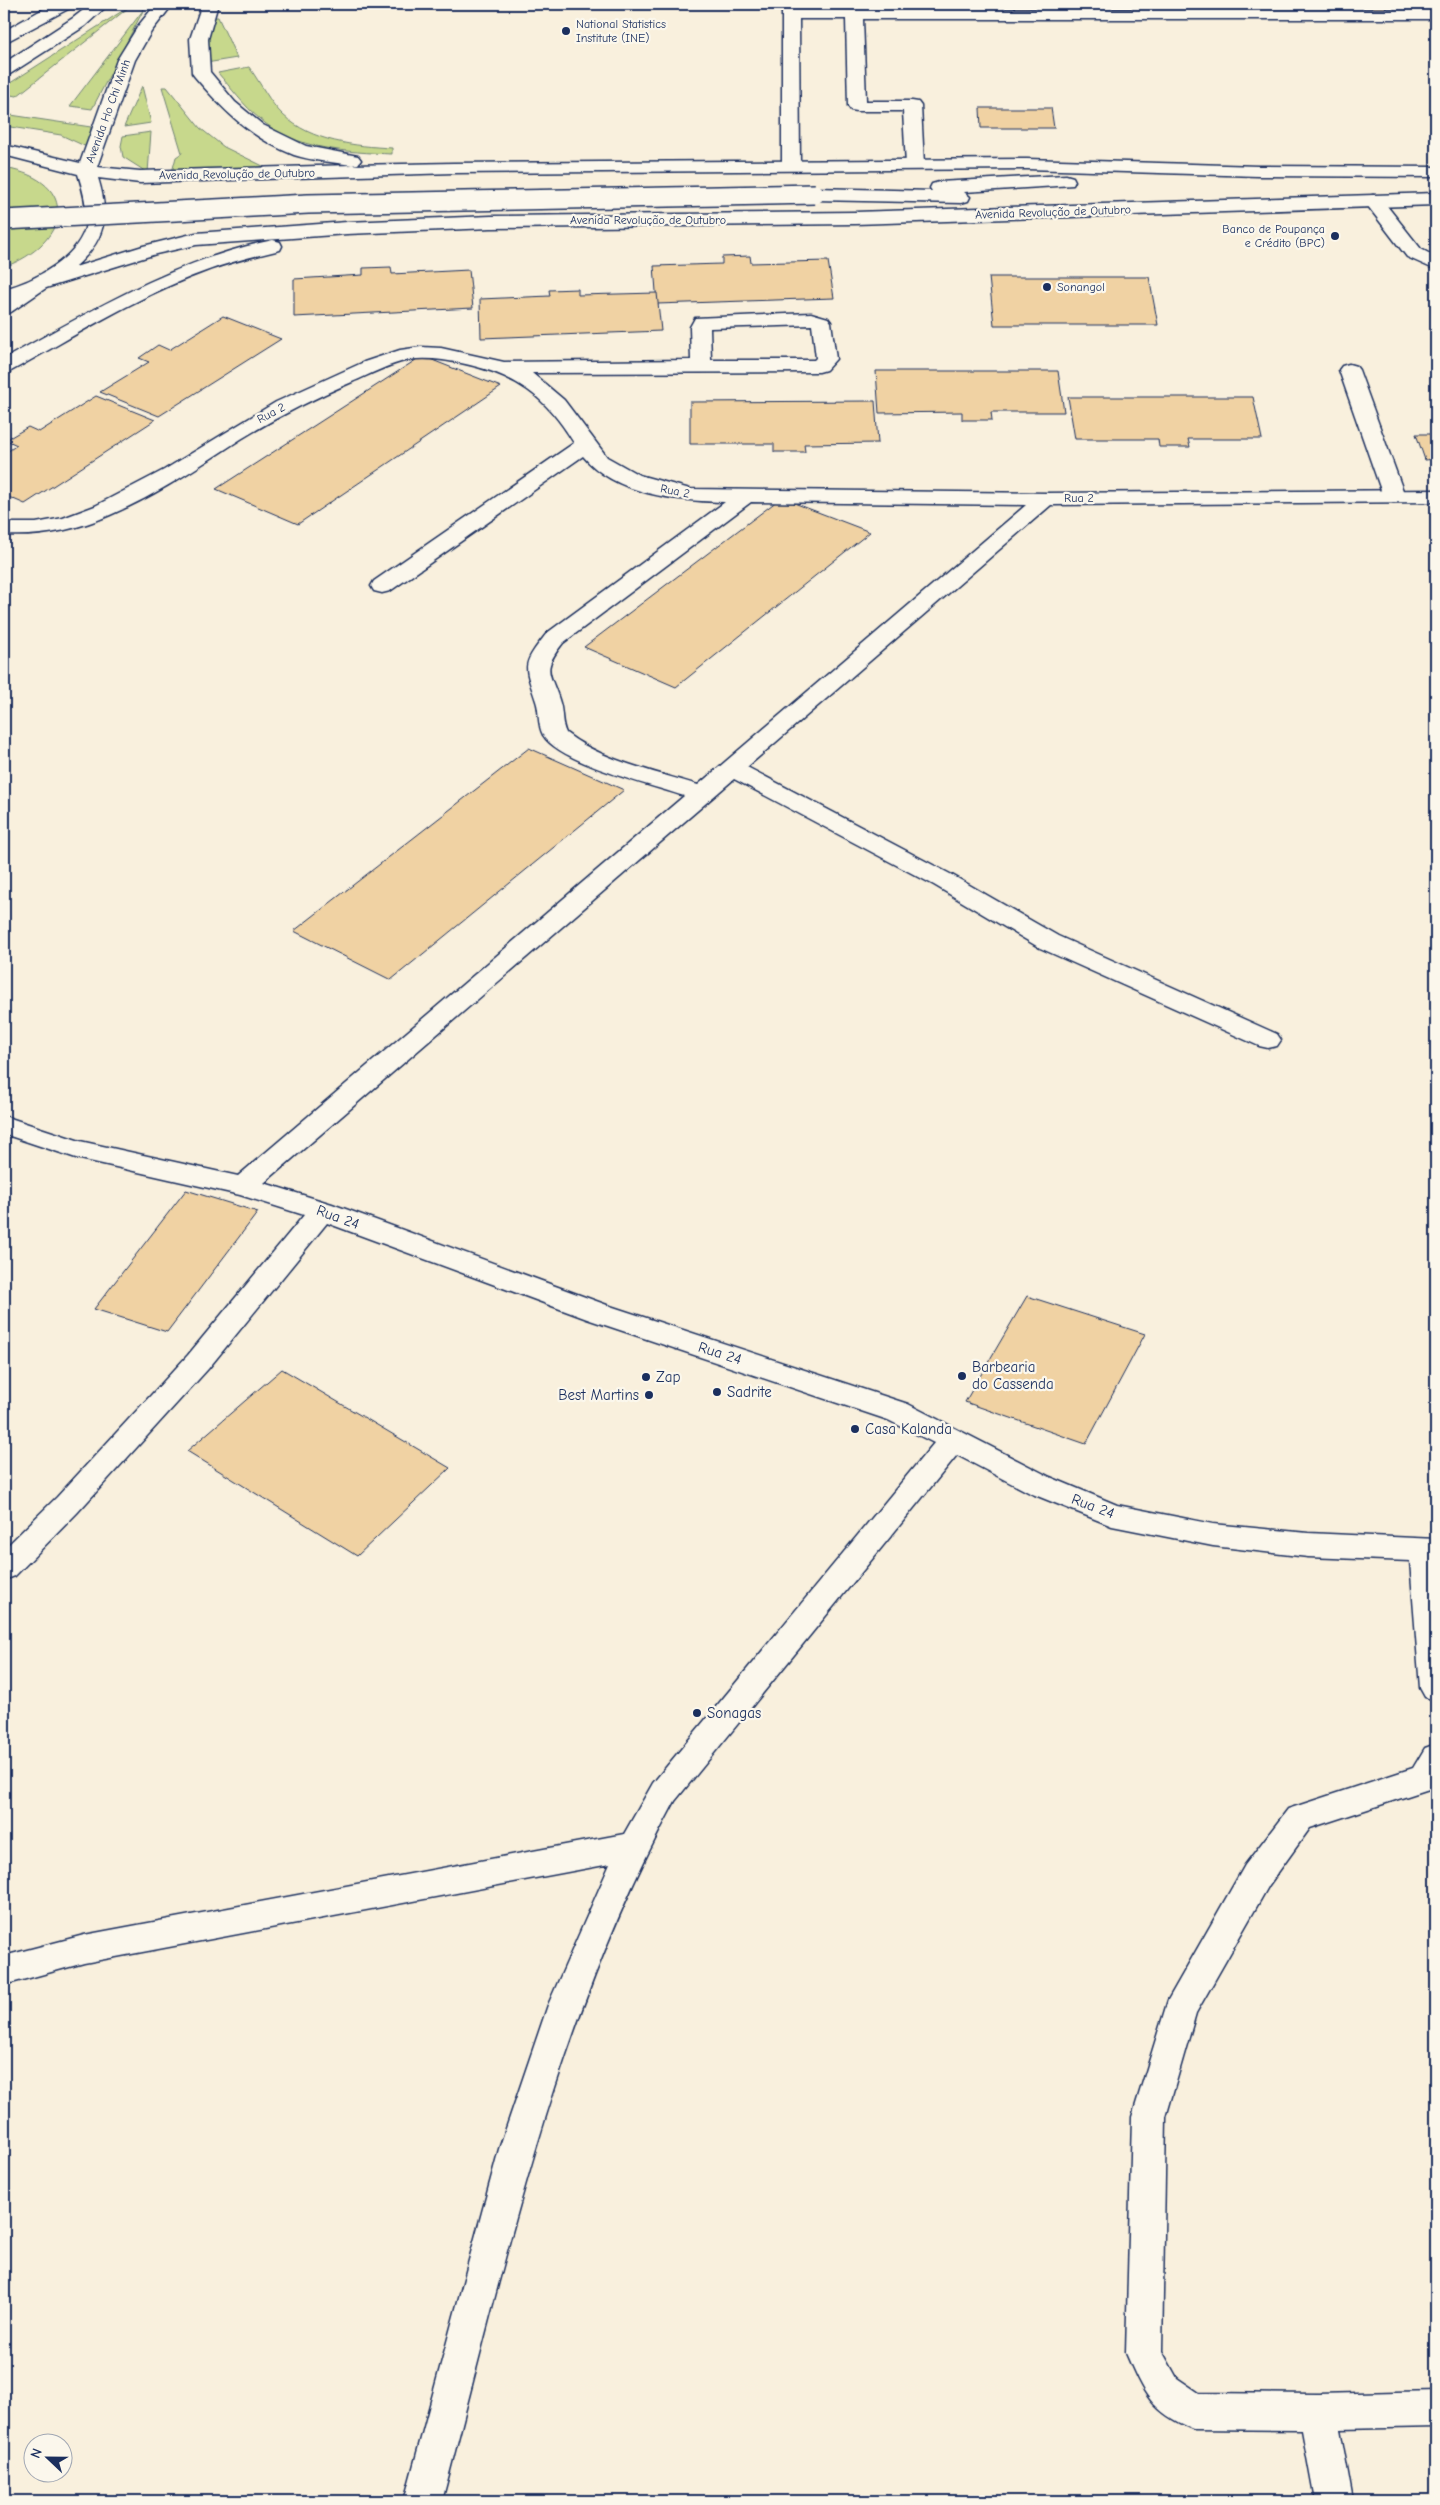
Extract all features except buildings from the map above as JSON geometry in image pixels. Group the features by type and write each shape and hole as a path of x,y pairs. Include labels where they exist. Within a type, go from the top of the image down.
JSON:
{"street":[{"path":"4,38 64,4"},
{"path":"4,70 78,22 101,4"},
{"name":"Avenida Ho Chi Minh","path":"86,171 126,60 144,30 165,4"},
{"path":"210,4 198,39 202,73 229,106 257,129 301,151 360,162 453,168"},
{"path":"792,166 790,9 854,14 1434,13"},
{"path":"854,14 857,106 912,106 915,165"},
{"name":"Avenida Revolução de Outubro","path":"4,150 50,160 86,171 140,176 453,168 1027,164 1258,172 1436,172"},
{"path":"4,308 60,270 88,241 95,226 95,202 86,171"},
{"name":"Avenida Revolução de Outubro","path":"815,194 1258,172"},
{"name":"Avenida Revolução de Outubro","path":"4,220 163,209 570,197 815,194 1264,203"},
{"name":"Avenida Revolução de Outubro","path":"4,295 132,255 196,239 348,228 491,222 854,218 1264,203 1436,199"},
{"path":"1373,201 1414,254 1436,264"},
{"path":"4,367 99,314 188,271 228,257 348,228"},
{"path":"496,367 701,367 818,366 826,359 820,322 811,319 702,322 700,327 701,367"},
{"name":"Rua 2","path":"4,529 16,532 66,524 141,493 261,418 301,398 382,362 409,354 430,353 496,367 526,377 574,425 585,445 599,461 623,476 657,488 690,495 1046,499 1436,496"},
{"path":"1349,370 1394,496"},
{"path":"382,586 585,445"},
{"path":"703,794 580,752 558,740 549,724 550,704 536,670 540,657 555,638 746,496"},
{"path":"243,1186 733,769 1046,499"},
{"path":"733,769 943,880 1049,942 1268,1040"},
{"name":"Rua 24","path":"4,1125 76,1149 243,1186 322,1211 597,1312 898,1412 954,1439 1040,1485 1112,1515 1213,1535 1308,1545 1430,1551"},
{"path":"4,1568 67,1504 198,1362 322,1211"},
{"path":"423,2501 516,2149 565,2005 634,1846 664,1792 954,1439"},
{"path":"1430,1551 1436,1688"},
{"path":"1436,1757 1424,1778 1299,1818 1257,1875 1180,2010 1150,2117 1144,2352 1164,2391 1193,2411 1318,2412 1436,2409"},
{"path":"4,1970 84,1949 634,1846"},
{"path":"1318,2412 1334,2501"}],"green space":[{"path":"133,4 17,96 4,94 4,87"},
{"path":"144,9 92,109 70,106"},
{"path":"208,17 218,17 237,58 206,63"},
{"path":"249,67 274,105 294,124 320,137 334,141 392,148 392,154 323,147 289,137 274,129 260,119 238,97 218,73"},
{"path":"142,86 151,123 124,127"},
{"path":"162,87 167,87 200,128 224,147 263,166 258,171 172,172 176,157 182,153"},
{"path":"4,114 91,127 89,148 61,135 4,126"},
{"path":"151,132 148,173 123,157 121,146 123,136"},
{"path":"4,168 29,175 46,186 55,199 58,214 53,229 42,244 26,257 4,267"}],"place":[{"name":"National Statistics Institute (INE)","path":"566,31"},
{"name":"Banco de Poupança e Crédito (BPC)","path":"1335,236"},
{"name":"Sonangol","path":"1047,287"},
{"name":"Barbearia do Cassenda","path":"962,1376"},
{"name":"Zap","path":"646,1377"},
{"name":"Sadrite","path":"717,1392"},
{"name":"Best Martins","path":"649,1395"},
{"name":"Casa Kalanda","path":"855,1429"},
{"name":"Sonagas","path":"697,1713"}]}
